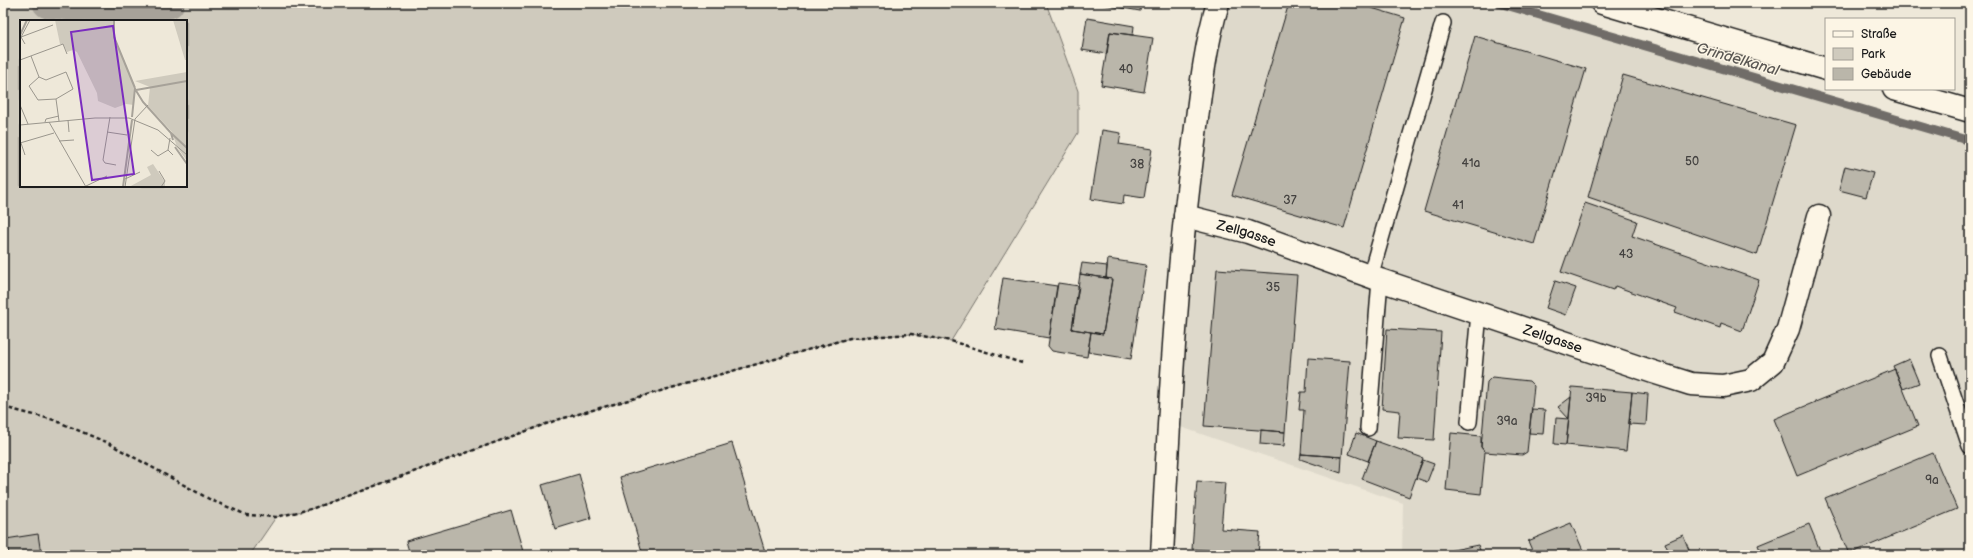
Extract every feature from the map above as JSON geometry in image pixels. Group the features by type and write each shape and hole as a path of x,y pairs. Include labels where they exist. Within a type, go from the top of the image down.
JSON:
{"street":[{"path":"1162,555 1170,410 1185,216 1208,36 1218,3"},
{"path":"1602,3 1825,69"},
{"path":"1897,90 1970,111"},
{"name":"Zellgasse","path":"1185,216 1248,232 1375,279 1691,384 1723,386 1751,380 1773,362 1788,329 1819,216"}],"lane":[{"path":"1368,428 1375,279 1443,23"},
{"path":"1469,422 1479,313"},
{"path":"1940,356 1970,446"}],"path":[{"path":"3,407 54,420 110,444 211,500 247,515 276,517 311,509 557,420 850,338 911,334 951,341 1022,363"}],"shaded area":[{"path":"1222,3 1488,3 1970,142 1970,555 1402,555 1403,503 1169,423"}],"green space":[{"path":"3,3 51,7 51,3 142,10 170,3 1046,3 1078,91 1078,133 951,341 911,334 850,338 557,420 311,509 276,517 250,555 3,555"}],"building":[{"path":"1094,3 1141,3 1140,11"},
{"path":"1289,3 1355,3 1405,18 1344,228 1232,195"},
{"path":"1087,18 1134,26 1133,35 1110,32 1107,54 1082,50"},
{"path":"1110,32 1153,38 1144,92 1101,85"},
{"path":"1475,36 1586,69 1534,244 1424,211"},
{"path":"1623,75 1796,125 1757,255 1588,197"},
{"path":"1102,130 1121,133 1119,144 1152,149 1144,198 1124,195 1123,204 1091,199"},
{"path":"1845,166 1873,173 1866,197 1839,190"},
{"path":"1585,203 1637,221 1632,236 1759,280 1742,331 1721,323 1720,328 1675,312 1677,308 1615,286 1613,290 1561,272"},
{"path":"1108,259 1146,265 1131,359 1088,352 1091,332 1103,334 1112,279 1106,278"},
{"path":"1082,263 1107,266 1106,278 1080,274"},
{"path":"1217,269 1297,275 1285,432 1204,426"},
{"path":"1080,274 1112,279 1103,334 1072,329"},
{"path":"1003,278 1057,286 1049,338 995,329"},
{"path":"1555,281 1576,288 1566,315 1546,308"},
{"path":"1058,283 1079,286 1072,329 1091,332 1087,357 1052,351 1048,346"},
{"path":"1387,329 1441,332 1434,440 1398,438 1400,411 1382,409"},
{"path":"1308,358 1350,361 1342,457 1301,454 1304,410 1299,410 1301,392 1306,392"},
{"path":"1909,359 1919,383 1903,389 1893,366"},
{"path":"1895,369 1918,426 1797,476 1774,419"},
{"path":"1492,377 1529,381 1534,386 1527,452 1522,455 1485,452 1481,447 1487,382"},
{"path":"1572,387 1632,392 1626,451 1566,445"},
{"path":"1632,392 1648,394 1646,425 1629,424"},
{"path":"1571,397 1569,419 1558,407"},
{"path":"1532,409 1545,410 1543,434 1529,433"},
{"path":"1556,418 1569,419 1566,445 1554,444"},
{"path":"1261,430 1285,432 1284,446 1260,444"},
{"path":"1356,433 1376,441 1368,461 1349,454"},
{"path":"1451,433 1481,436 1481,447 1485,452 1481,494 1446,490"},
{"path":"1376,441 1423,458 1409,497 1362,479"},
{"path":"732,443 766,555 643,555 620,477"},
{"path":"1933,453 1957,509 1849,554 1825,498"},
{"path":"1301,454 1342,457 1341,473 1300,459"},
{"path":"1423,460 1434,464 1427,482 1416,478"},
{"path":"579,474 591,518 555,529 542,485"},
{"path":"1197,481 1225,483 1221,529 1260,532 1258,554 1192,549"},
{"path":"511,510 524,555 410,555 406,541"},
{"path":"1571,523 1585,555 1534,555 1528,541"},
{"path":"1809,524 1821,553 1817,555 1762,555 1758,545"},
{"path":"38,534 41,554 9,555 6,539"},
{"path":"1683,535 1691,555 1670,555 1665,543"},
{"path":"1478,545 1482,555 1439,555 1438,553"},
{"path":"1278,551 1303,554 1303,555 1277,555"}],"waterway":[{"path":"48,3 142,10 169,3"},
{"name":"Grindelkanal","path":"1499,3 1970,141"}]}
